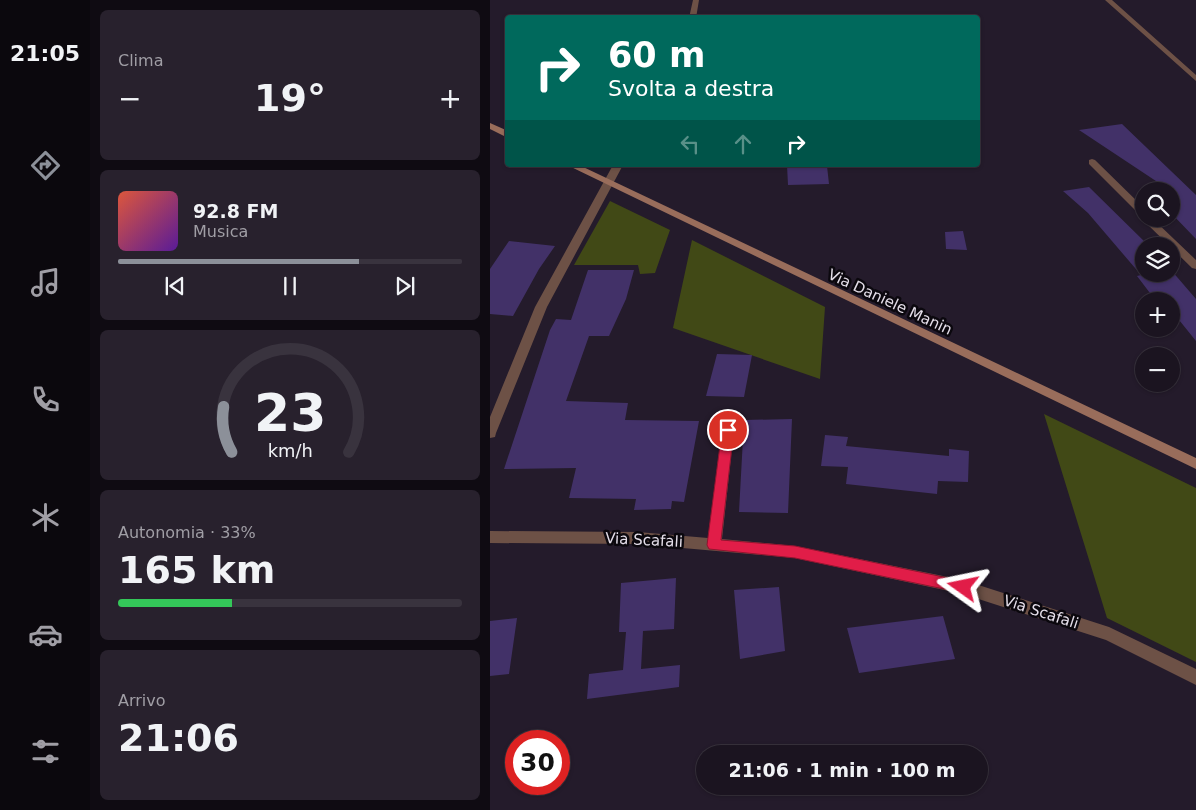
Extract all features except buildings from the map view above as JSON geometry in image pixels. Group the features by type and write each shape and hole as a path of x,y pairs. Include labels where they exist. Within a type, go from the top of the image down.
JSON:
{"main road":[{"path":"490,126 505,134"},
{"name":"Via Daniele Manin","path":"576,167 797,275 1196,464"}],"street":[{"path":"693,15 696,0"},
{"path":"1108,0 1196,78"},
{"path":"1092,162 1135,205"},
{"path":"490,433 541,307 617,167"},
{"path":"1156,227 1196,266"},
{"path":"714,545 728,430"},
{"name":"Via Scafali","path":"490,537 638,538 795,552 963,587 1109,634 1196,677"}],"green space":[{"path":"610,201 670,230 655,273 640,274 638,265 574,265"},
{"path":"692,240 825,307 820,379 673,328"},
{"path":"1044,414 1196,488 1196,662 1107,618"}],"route":[{"path":"728,430 714,545 795,552 963,587"}]}
